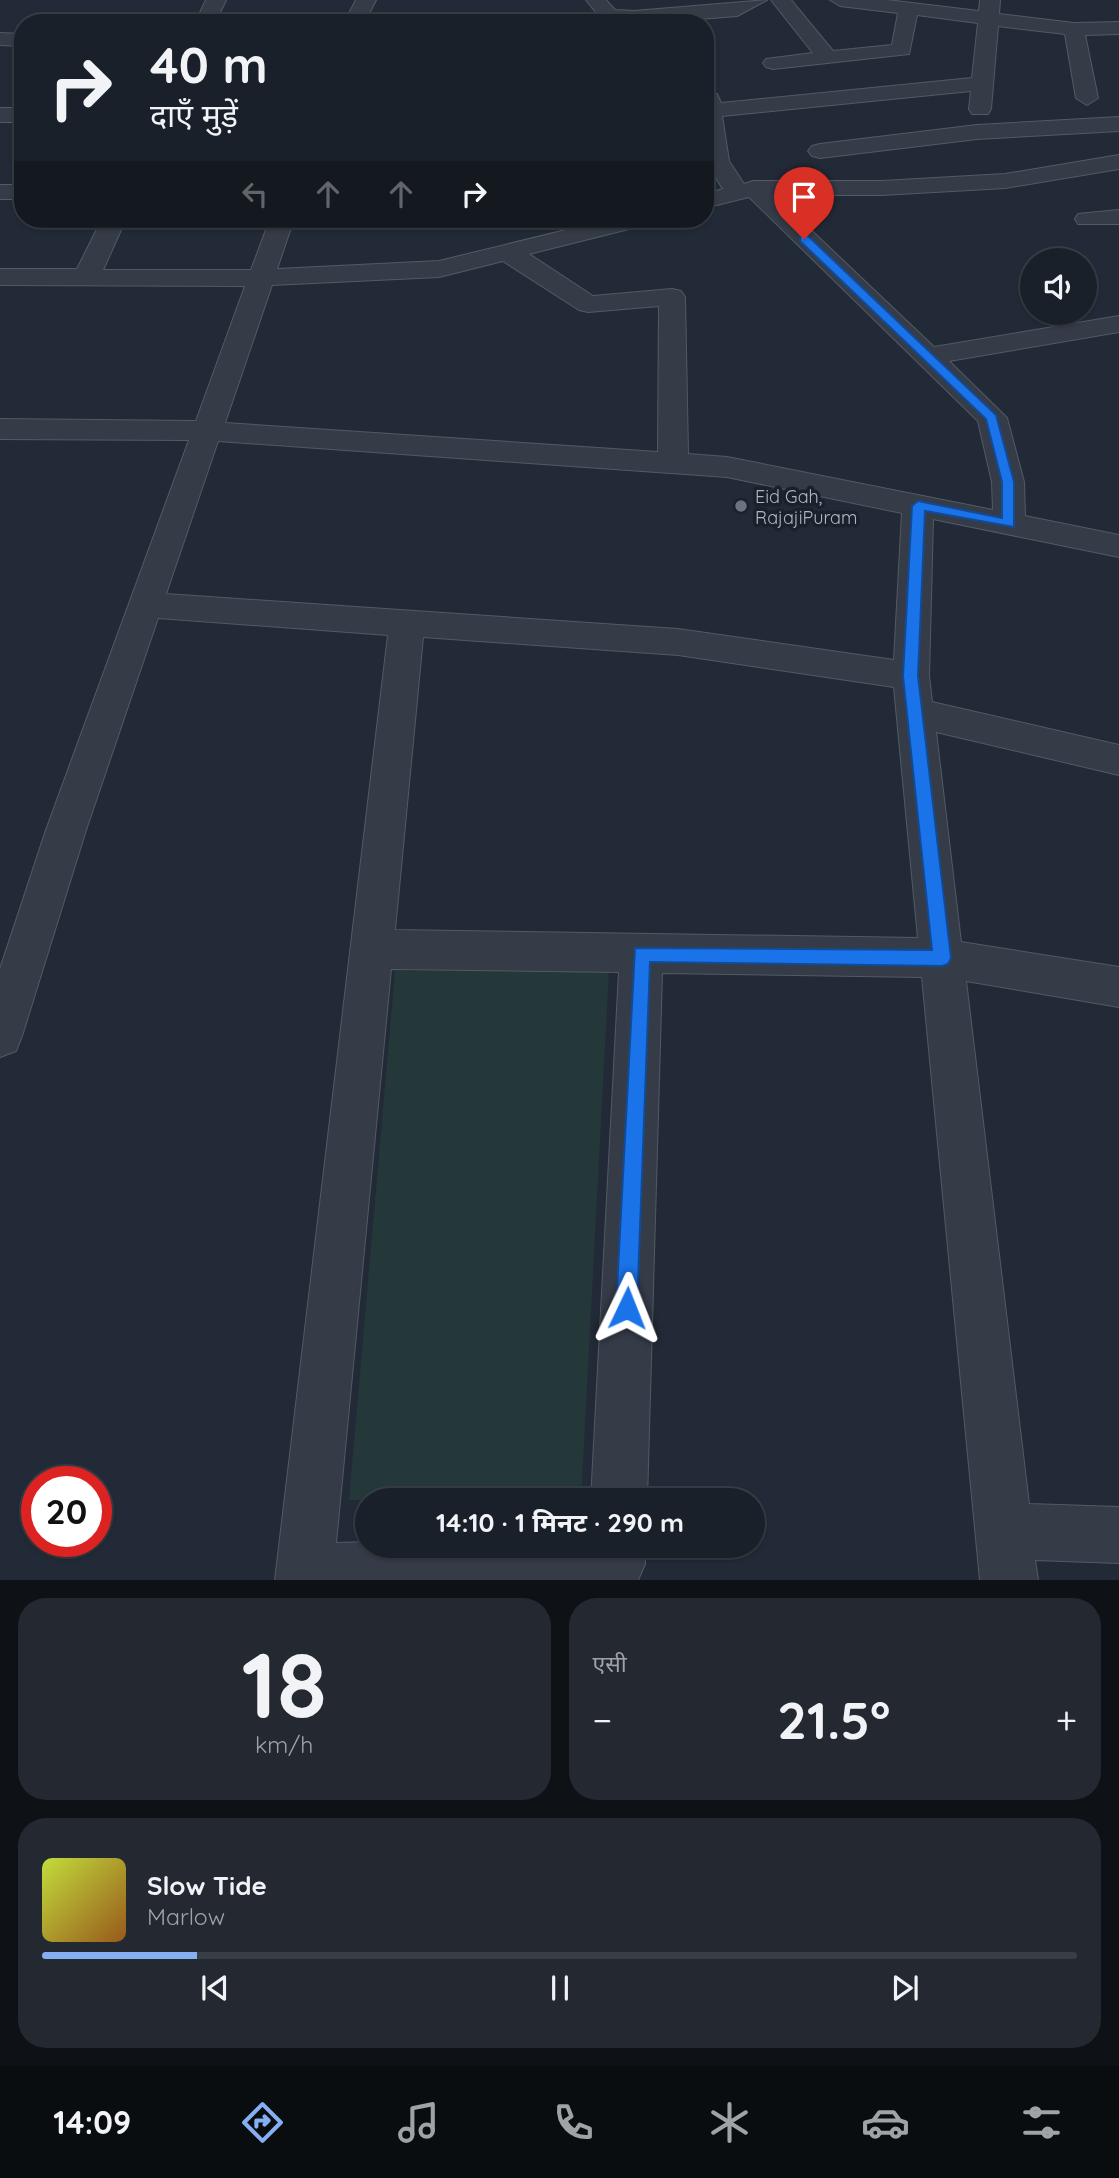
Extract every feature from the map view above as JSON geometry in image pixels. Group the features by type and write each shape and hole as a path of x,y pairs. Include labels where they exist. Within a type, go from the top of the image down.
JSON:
{"street":[{"path":"596,0 608,14"},
{"path":"697,14 737,10 757,0"},
{"path":"781,0 827,57"},
{"path":"840,0 908,9 989,10 1074,29 1119,27"},
{"path":"773,63 902,50 908,9"},
{"path":"977,132 989,10"},
{"path":"1074,29 1087,98"},
{"path":"714,103 982,83"},
{"path":"820,151 977,132 1119,124"},
{"path":"714,199 745,190 882,188 1005,181 1119,162"},
{"path":"714,164 928,356 992,418 1008,482 1009,524"},
{"path":"1087,219 1119,217"},
{"path":"86,277 110,228"},
{"path":"0,1036 66,830 279,228"},
{"path":"0,277 261,278 439,269 605,228"},
{"path":"509,253 587,304 672,297 673,463"},
{"path":"928,356 1119,324"},
{"path":"0,429 206,431 727,467 1119,546"},
{"path":"918,506 913,694 1006,1555 1119,1535"},
{"path":"146,605 678,642 913,694 1119,760"},
{"path":"407,623 304,1576 616,1564 616,1558"},
{"path":"372,949 942,958 1119,987"},
{"path":"619,1488 641,954"}],"shaded area":[{"path":"395,971 609,971 582,1488 355,1488 355,1500 349,1500"}],"place":[{"name":"Eid Gah, RajajiPuram","path":"741,506"}],"route":[{"path":"627,1308 641,954 942,958 911,676 918,506 1009,524 1008,482 992,418 804,239"}]}
